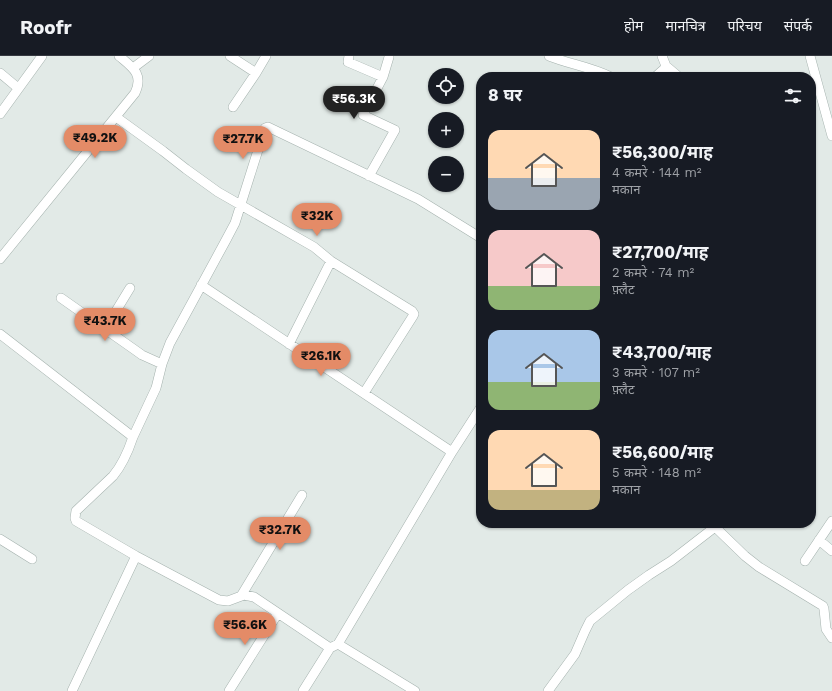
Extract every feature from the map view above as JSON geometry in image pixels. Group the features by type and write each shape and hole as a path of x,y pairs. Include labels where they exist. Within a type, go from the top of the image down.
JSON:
{"street":[{"path":"0,114 42,56"},
{"path":"0,259 138,88 138,75 133,68 119,56"},
{"path":"133,68 149,56"},
{"path":"230,56 256,73"},
{"path":"233,107 266,56"},
{"path":"349,56 348,62 383,77"},
{"path":"548,56 599,72"},
{"path":"662,56 666,66 673,72"},
{"path":"810,56 814,72"},
{"path":"369,176 394,130 363,115 383,77 389,57"},
{"path":"661,72 666,66"},
{"path":"0,73 18,88"},
{"path":"816,78 832,136"},
{"path":"116,117 218,192 314,247 331,261 412,311 414,314 413,316 364,393"},
{"path":"415,691 334,646 254,597 247,595 228,601 219,600 136,556 76,522 74,518 78,508 118,470 128,452 156,388 162,364 170,343 235,223 265,128 268,127 418,199 476,235"},
{"path":"289,344 331,261"},
{"path":"201,285 452,452"},
{"path":"105,329 130,288"},
{"path":"61,298 142,355 162,364"},
{"path":"0,334 133,438"},
{"path":"303,691 334,646 476,415"},
{"path":"241,596 302,495"},
{"path":"805,561 832,521"},
{"path":"548,691 575,654 584,631 590,621 628,590 672,561 713,528"},
{"path":"720,528 745,556 759,567 823,606 826,629 832,638"},
{"path":"0,539 32,559"},
{"path":"819,540 832,551"},
{"path":"72,691 136,556"},
{"path":"229,691 278,613"}]}
